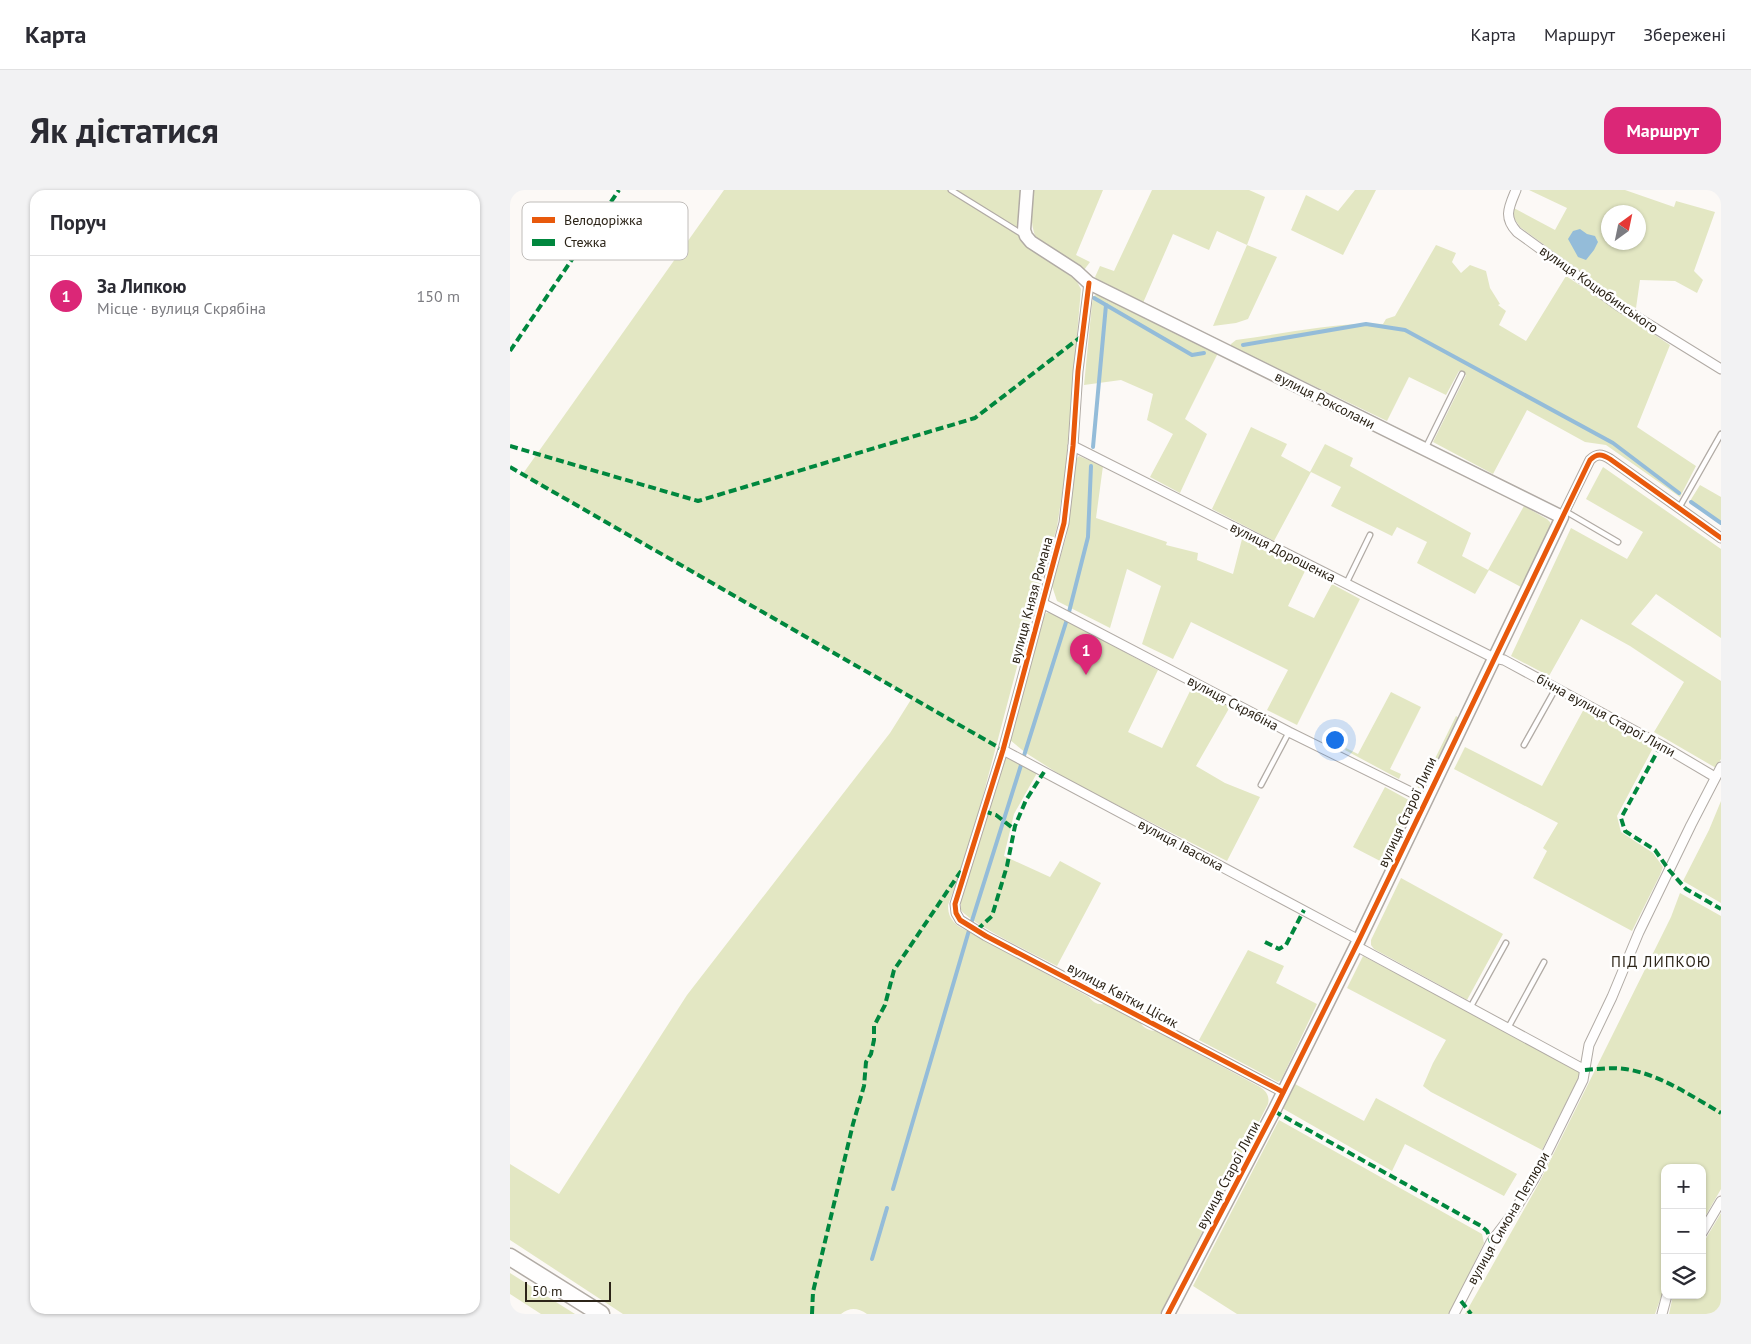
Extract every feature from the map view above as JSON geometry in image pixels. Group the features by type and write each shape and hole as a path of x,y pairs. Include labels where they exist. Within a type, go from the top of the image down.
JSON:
{"highway":[{"path":"510,1257 601,1314"}],"street":[{"path":"1027,190 1024,230 1026,236 1031,242 1076,271 1089,284"},
{"name":"вулиця Коцюбинського","path":"1516,190 1508,211 1511,225 1517,232 1619,306 1721,369"},
{"name":"вулиця Князя Романа","path":"956,913 955,904 958,890 971,857 1003,750 1064,523 1073,446 1078,372 1089,284"},
{"name":"вулиця Роксолани","path":"1089,284 1215,344 1424,450 1564,514"},
{"name":"вулиця Дорошенка","path":"1073,446 1494,658"},
{"name":"вулиця Старої Липи","path":"1168,1314 1358,943 1590,460 1600,454 1610,459 1721,538"},
{"name":"вулиця Скрябіна","path":"1042,603 1289,732 1426,799"},
{"name":"бічна вулиця Старої Липи","path":"1494,658 1504,660 1639,733 1715,777"},
{"name":"вулиця Івасюка","path":"1003,750 1358,943 1470,1008 1585,1070"},
{"name":"вулиця Симона Петлюри","path":"1454,1314 1491,1242 1534,1179 1583,1080 1590,1045 1639,932 1721,767"},
{"name":"вулиця Квітки Цісик","path":"956,913 965,923 986,936 1283,1092"},
{"path":"1706,1226 1721,1201"},
{"path":"1662,1314 1666,1299"}],"lane":[{"path":"951,190 1026,236"},
{"path":"1424,450 1462,374"},
{"path":"1678,508 1721,434"},
{"path":"1564,514 1618,542"},
{"path":"1346,584 1370,536"},
{"path":"1524,745 1556,688"},
{"path":"1261,785 1289,732"},
{"path":"1470,1008 1506,943"},
{"path":"1508,1028 1544,962"}],"green space":[{"path":"724,190 1022,190 1024,243 1076,280 1081,289 1065,475 1057,527 1027,629 969,849 948,909 950,917 958,926 1089,997 1095,1003 1104,1004 1140,1022 1147,1029 1156,1031 1260,1087 1267,1094 1268,1104 1160,1314 867,1314 854,1309 841,1314 623,1314 510,1240 510,1164 559,1194 687,995 890,733 912,698 522,475 674,260 688,260 688,241"},
{"path":"1034,190 1103,190 1076,255 1090,262 1084,270 1036,238 1032,220"},
{"path":"1152,190 1249,190 1265,197 1247,245 1217,231 1209,250 1173,234 1143,303 1097,280 1095,277 1100,266 1114,271"},
{"path":"1355,190 1376,190 1343,255 1291,230 1306,195 1338,211"},
{"path":"1529,190 1625,190 1674,207 1676,201 1715,212 1694,271 1703,280 1697,293 1675,281 1640,280 1636,308 1618,299 1520,227 1512,215 1512,207 1555,230 1567,208"},
{"path":"1247,245 1277,257 1248,319 1236,323 1213,326"},
{"path":"1436,245 1456,253 1452,262 1461,273 1470,265 1486,271 1490,288 1500,304 1498,305 1506,311 1499,325 1526,341 1566,276 1670,345 1637,427 1696,466 1680,497 1606,445 1585,442 1527,410 1493,474 1433,442 1466,375 1459,371 1446,395 1409,377 1387,421 1231,346 1236,340 1309,329 1383,324 1386,319 1395,316"},
{"path":"1098,294 1218,353 1185,419 1207,434 1180,493 1150,477 1173,434 1147,420 1153,394 1121,380 1084,385 1092,304 1094,296"},
{"path":"1251,427 1287,444 1281,456 1310,472 1325,444 1353,458 1350,466 1471,533 1462,556 1488,570 1524,506 1547,519 1550,522 1550,526 1521,587 1489,570 1475,594 1417,563 1427,542 1397,527 1392,536 1331,506 1341,487 1311,472 1274,541 1212,509"},
{"path":"1079,456 1103,466 1096,518 1167,542 1166,545 1198,553 1197,560 1233,574 1242,539 1305,571 1288,606 1314,618 1332,584 1360,599 1297,725 1267,710 1288,670 1191,622 1173,659 1142,644 1161,586 1127,569 1110,628 1057,601 1052,586 1067,534 1076,459"},
{"path":"1603,467 1721,549 1721,638 1656,594 1631,624 1721,681 1721,759 1716,768 1654,732 1684,682 1630,646 1581,619 1549,676 1511,656 1571,528 1627,559 1643,532 1586,499"},
{"path":"1700,485 1721,497 1721,524 1690,501"},
{"path":"1050,612 1158,670 1128,732 1162,748 1192,687 1231,705 1196,766 1225,783 1260,797 1227,861 1070,781 1026,753 1010,740 1044,617 1046,613"},
{"path":"1391,692 1421,707 1390,769 1401,774 1399,779 1345,750 1346,748 1358,754"},
{"path":"1585,707 1654,746 1617,816 1621,832 1653,853 1663,867 1632,931 1533,878 1547,851 1543,848 1558,823 1454,769 1465,747 1542,786"},
{"path":"1456,716 1459,718 1424,788 1418,788 1417,783 1422,785"},
{"path":"1006,757 1037,773 1014,814 1004,856 1050,877 1060,861 1101,883 1057,966 991,931 961,910 961,899"},
{"path":"1385,787 1416,804 1384,863 1353,847"},
{"path":"1721,801 1721,903 1683,881 1709,830"},
{"path":"1401,878 1503,934 1467,1000 1374,949 1371,945 1371,940"},
{"path":"1680,893 1721,916 1721,1189 1706,1215 1706,1164 1661,1164 1661,1297 1655,1314 1465,1314 1539,1183 1671,917"},
{"path":"1248,950 1284,966 1276,983 1317,1004 1281,1080 1278,1082 1199,1040"},
{"path":"1363,956 1582,1071 1542,1150 1423,1086 1446,1040 1347,988"},
{"path":"1295,1084 1364,1121 1376,1098 1517,1174 1504,1196 1405,1144 1392,1171 1282,1108"},
{"path":"1279,1120 1482,1234 1484,1243 1449,1314 1237,1314 1193,1286"},
{"path":"1721,1213 1721,1314 1669,1314 1672,1299 1706,1299 1706,1238"},
{"path":"510,1273 575,1314 541,1314 510,1294"}],"water":[{"path":"1580,229 1587,234 1595,236 1598,242 1586,260 1578,257 1568,239 1573,231"}],"waterway":[{"path":"1094,298 1192,355 1204,353"},
{"path":"1093,447 1106,305"},
{"path":"1243,345 1366,324 1405,330 1613,443 1679,493"},
{"path":"893,1189 970,927 1068,616 1088,537 1091,466"},
{"path":"1691,502 1721,523"},
{"path":"872,1259 887,1208"}],"marked path":[{"path":"611,202 619,190"},
{"path":"510,351 572,260"},
{"path":"510,446 698,501 975,418 1082,336"},
{"path":"510,467 1003,750"},
{"path":"1661,745 1621,818 1625,831 1655,850 1686,889 1721,909"},
{"path":"977,930 992,916 1007,866 1015,826 1026,800 1044,772"},
{"path":"984,811 996,815 1014,829"},
{"path":"812,1314 813,1292 853,1124 864,1086 866,1062 871,1054 874,1040 874,1026 885,1005 894,970 961,871"},
{"path":"1265,942 1279,949 1286,945 1304,910"},
{"path":"1585,1070 1620,1068 1651,1076 1675,1086 1721,1113"},
{"path":"1274,1111 1481,1226 1487,1231 1491,1242"},
{"path":"1461,1301 1471,1314"}],"cycle path":[{"path":"1089,283 1078,371 1073,446 1064,523 1003,750 955,904 956,913 960,920 986,936 1283,1092"},
{"path":"1168,1314 1274,1111 1359,940 1590,460 1600,455 1610,459 1721,538"}],"place":[{"name":"За Липкою","path":"1086,675"}],"district":[{"name":"ПІД ЛИПКОЮ","path":"1661,961"}]}
